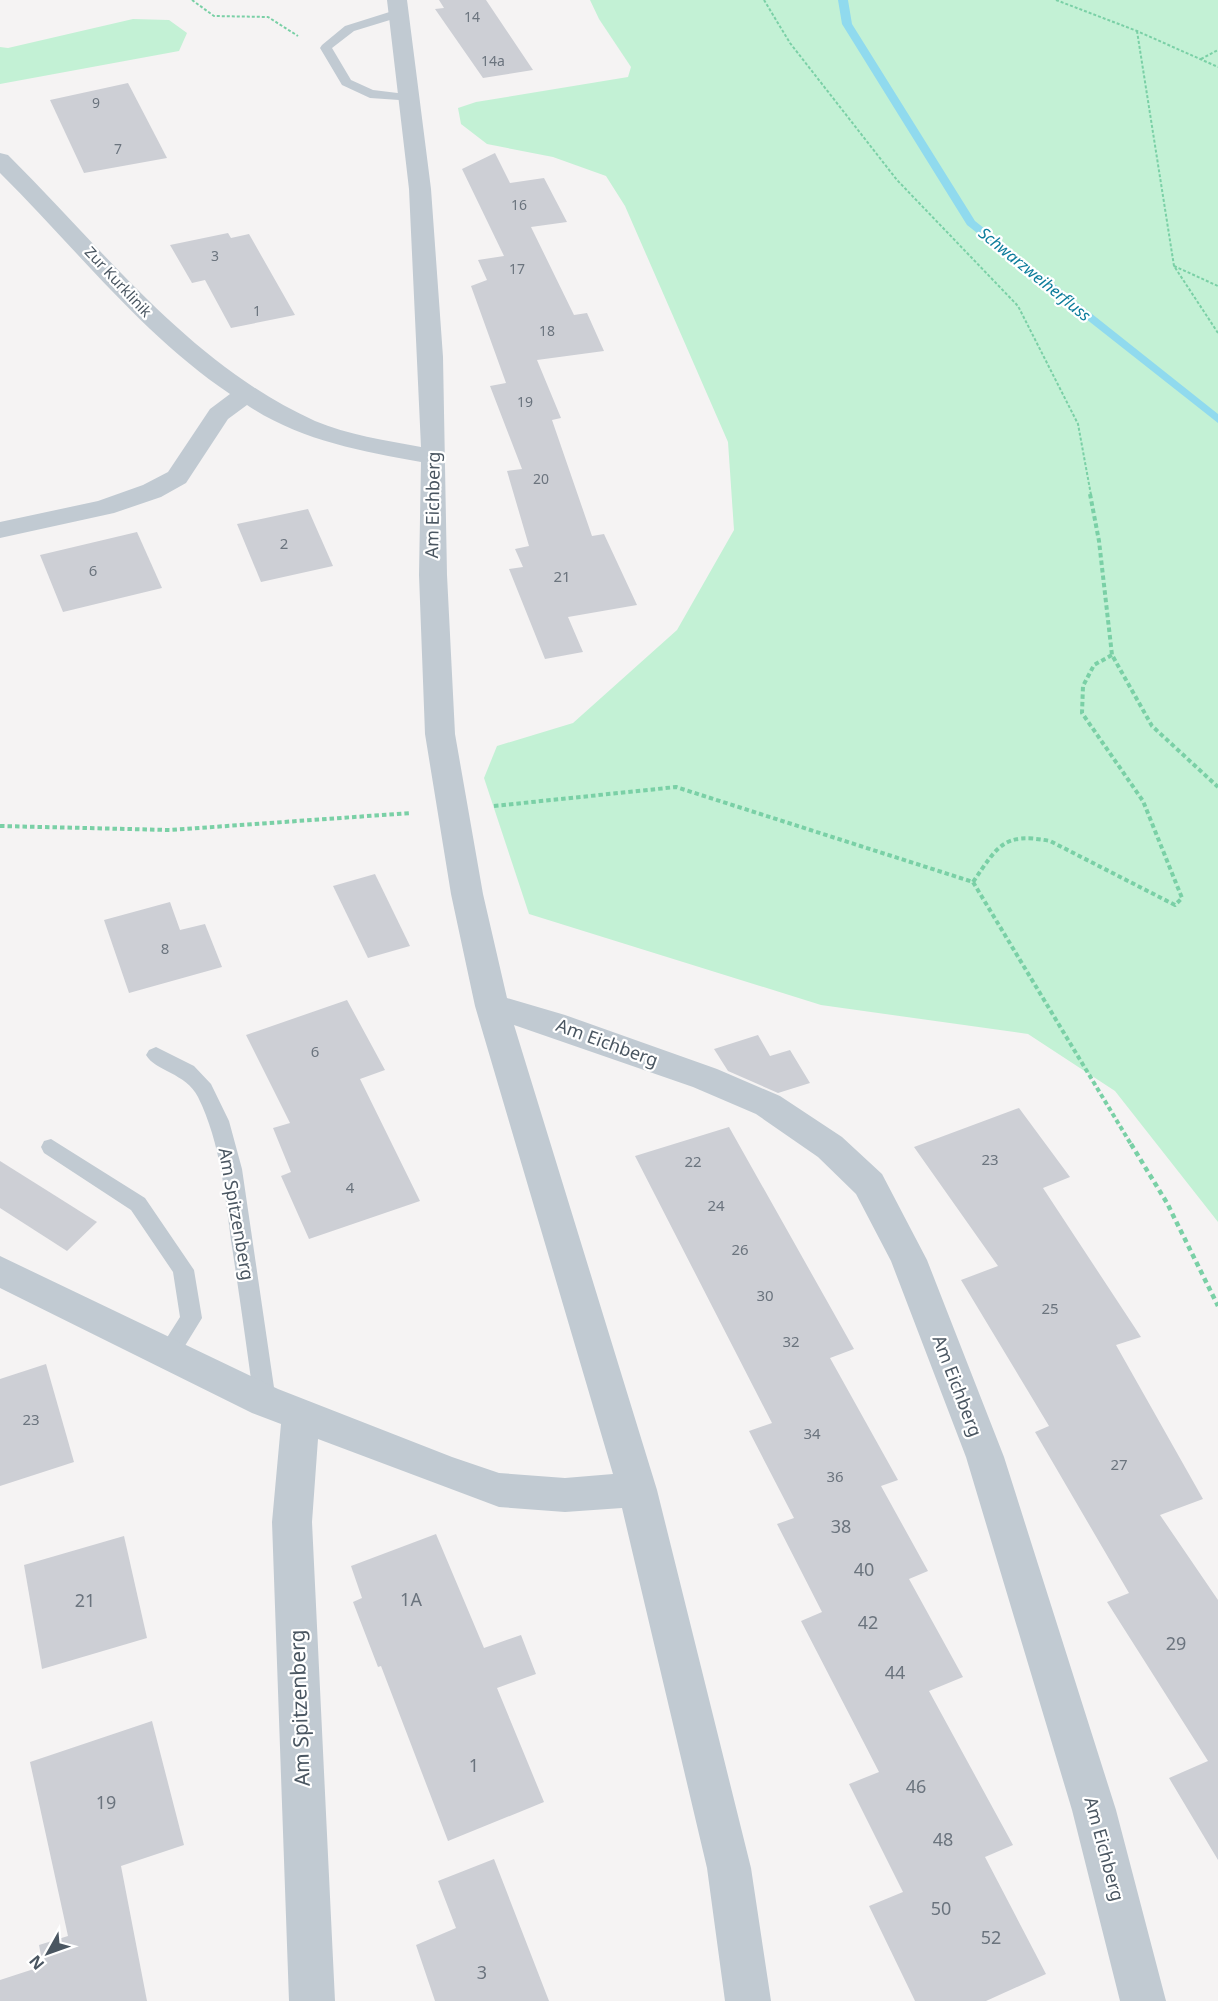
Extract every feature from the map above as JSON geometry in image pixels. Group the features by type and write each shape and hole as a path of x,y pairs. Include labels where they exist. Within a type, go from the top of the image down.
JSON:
{"street":[{"name":"Am Eichberg","path":"398,6 421,212 431,357 435,457 433,574 440,734 467,894 492,1006 637,1490 729,1868 748,2001"},
{"name":"Zur Kurklinik","path":"0,160 28,186 150,317 245,394 307,427 435,457"},
{"path":"0,530 105,507 152,491 177,477 219,414 245,394"},
{"name":"Am Eichberg","path":"492,1006 553,1024 705,1078 768,1105 830,1147 869,1184 909,1260 985,1457 1094,1810 1143,2001"},
{"path":"0,1271 167,1355 283,1408 446,1472 500,1490 565,1495 637,1490"},
{"name":"Am Spitzenberg","path":"283,1408 292,1522 312,2001"}],"lane":[{"path":"398,6 333,37 326,48 346,82 370,94 410,98"},
{"name":"Am Spitzenberg","path":"156,1055 187,1071 204,1089 219,1121 232,1169 283,1408"},
{"path":"51,1146 138,1204 183,1270 191,1318 167,1355"}],"path":[{"path":"192,0 214,16 268,17 303,39 326,48"},
{"path":"764,0 790,43 897,180 1018,306 1078,424 1099,541 1112,655 1152,726 1218,787"},
{"path":"1056,0 1137,31 1218,67"},
{"path":"1137,31 1174,266 1218,333"},
{"path":"1200,59 1218,50"},
{"path":"1174,266 1218,286"},
{"path":"973,882 1002,841 1014,836 1029,836 1050,841 1175,905 1182,898 1143,801 1082,713 1083,686 1094,665 1112,655"},
{"path":"488,806 676,787 973,882 1167,1203 1218,1306"},
{"path":"0,826 170,830 415,812"}],"green space":[{"path":"590,0 1218,0 1218,1222 1115,1091 1028,1034 821,1005 529,914 484,778 497,746 573,723 677,630 734,530 728,442 625,206 606,176 553,157 487,144 461,124 458,108 476,102 628,77 631,67 599,19"},
{"path":"133,19 169,20 187,33 179,51 0,84 0,47 8,48"}],"building":[{"path":"439,0 486,0 533,70 483,78 435,9 444,8"},
{"path":"128,83 167,158 84,173 50,100"},
{"path":"495,153 510,183 544,178 567,222 531,227 574,315 587,313 604,351 537,360 561,418 552,420 592,536 604,534 637,605 568,617 583,652 545,659 509,569 523,567 515,549 529,546 507,471 522,469 490,386 506,383 471,286 487,280 478,260 504,256 462,169"},
{"path":"228,233 231,238 249,234 295,315 231,328 205,280 192,283 170,245"},
{"path":"308,509 333,566 261,582 237,524"},
{"path":"137,532 162,588 63,612 40,555"},
{"path":"375,874 410,946 368,958 333,886"},
{"path":"170,902 180,930 205,924 222,967 129,993 104,920"},
{"path":"347,1000 385,1070 360,1079 420,1201 309,1239 281,1176 291,1172 273,1128 290,1123 246,1035"},
{"path":"758,1035 770,1056 790,1050 810,1083 778,1093 728,1071 714,1049"},
{"path":"1019,1108 1070,1177 1043,1188 1141,1337 1116,1345 1203,1499 1160,1515 1218,1600 1218,1860 1169,1778 1208,1761 1107,1602 1129,1593 1035,1432 1049,1426 961,1280 998,1266 914,1147"},
{"path":"729,1127 854,1349 830,1358 898,1480 881,1486 928,1571 909,1579 963,1677 929,1691 1013,1845 985,1857 1046,1974 986,2001 915,2001 869,1906 903,1892 849,1784 879,1772 801,1621 822,1612 777,1524 794,1518 749,1431 772,1423 635,1156"},
{"path":"0,1161 97,1222 67,1251 0,1208"},
{"path":"46,1364 74,1462 0,1486 0,1379"},
{"path":"436,1534 484,1648 521,1635 536,1674 497,1688 544,1802 448,1841 381,1666 378,1667 353,1602 362,1598 351,1566"},
{"path":"124,1536 147,1638 42,1669 24,1565"},
{"path":"152,1721 184,1845 121,1866 147,2001 0,2001 0,1980 43,1966 39,1945 68,1936 30,1762"},
{"path":"494,1859 549,2001 435,2001 416,1945 456,1928 438,1881"}],"waterway":[{"name":"Schwarzweiherfluss","path":"843,0 847,24 971,223 1218,420"}]}
